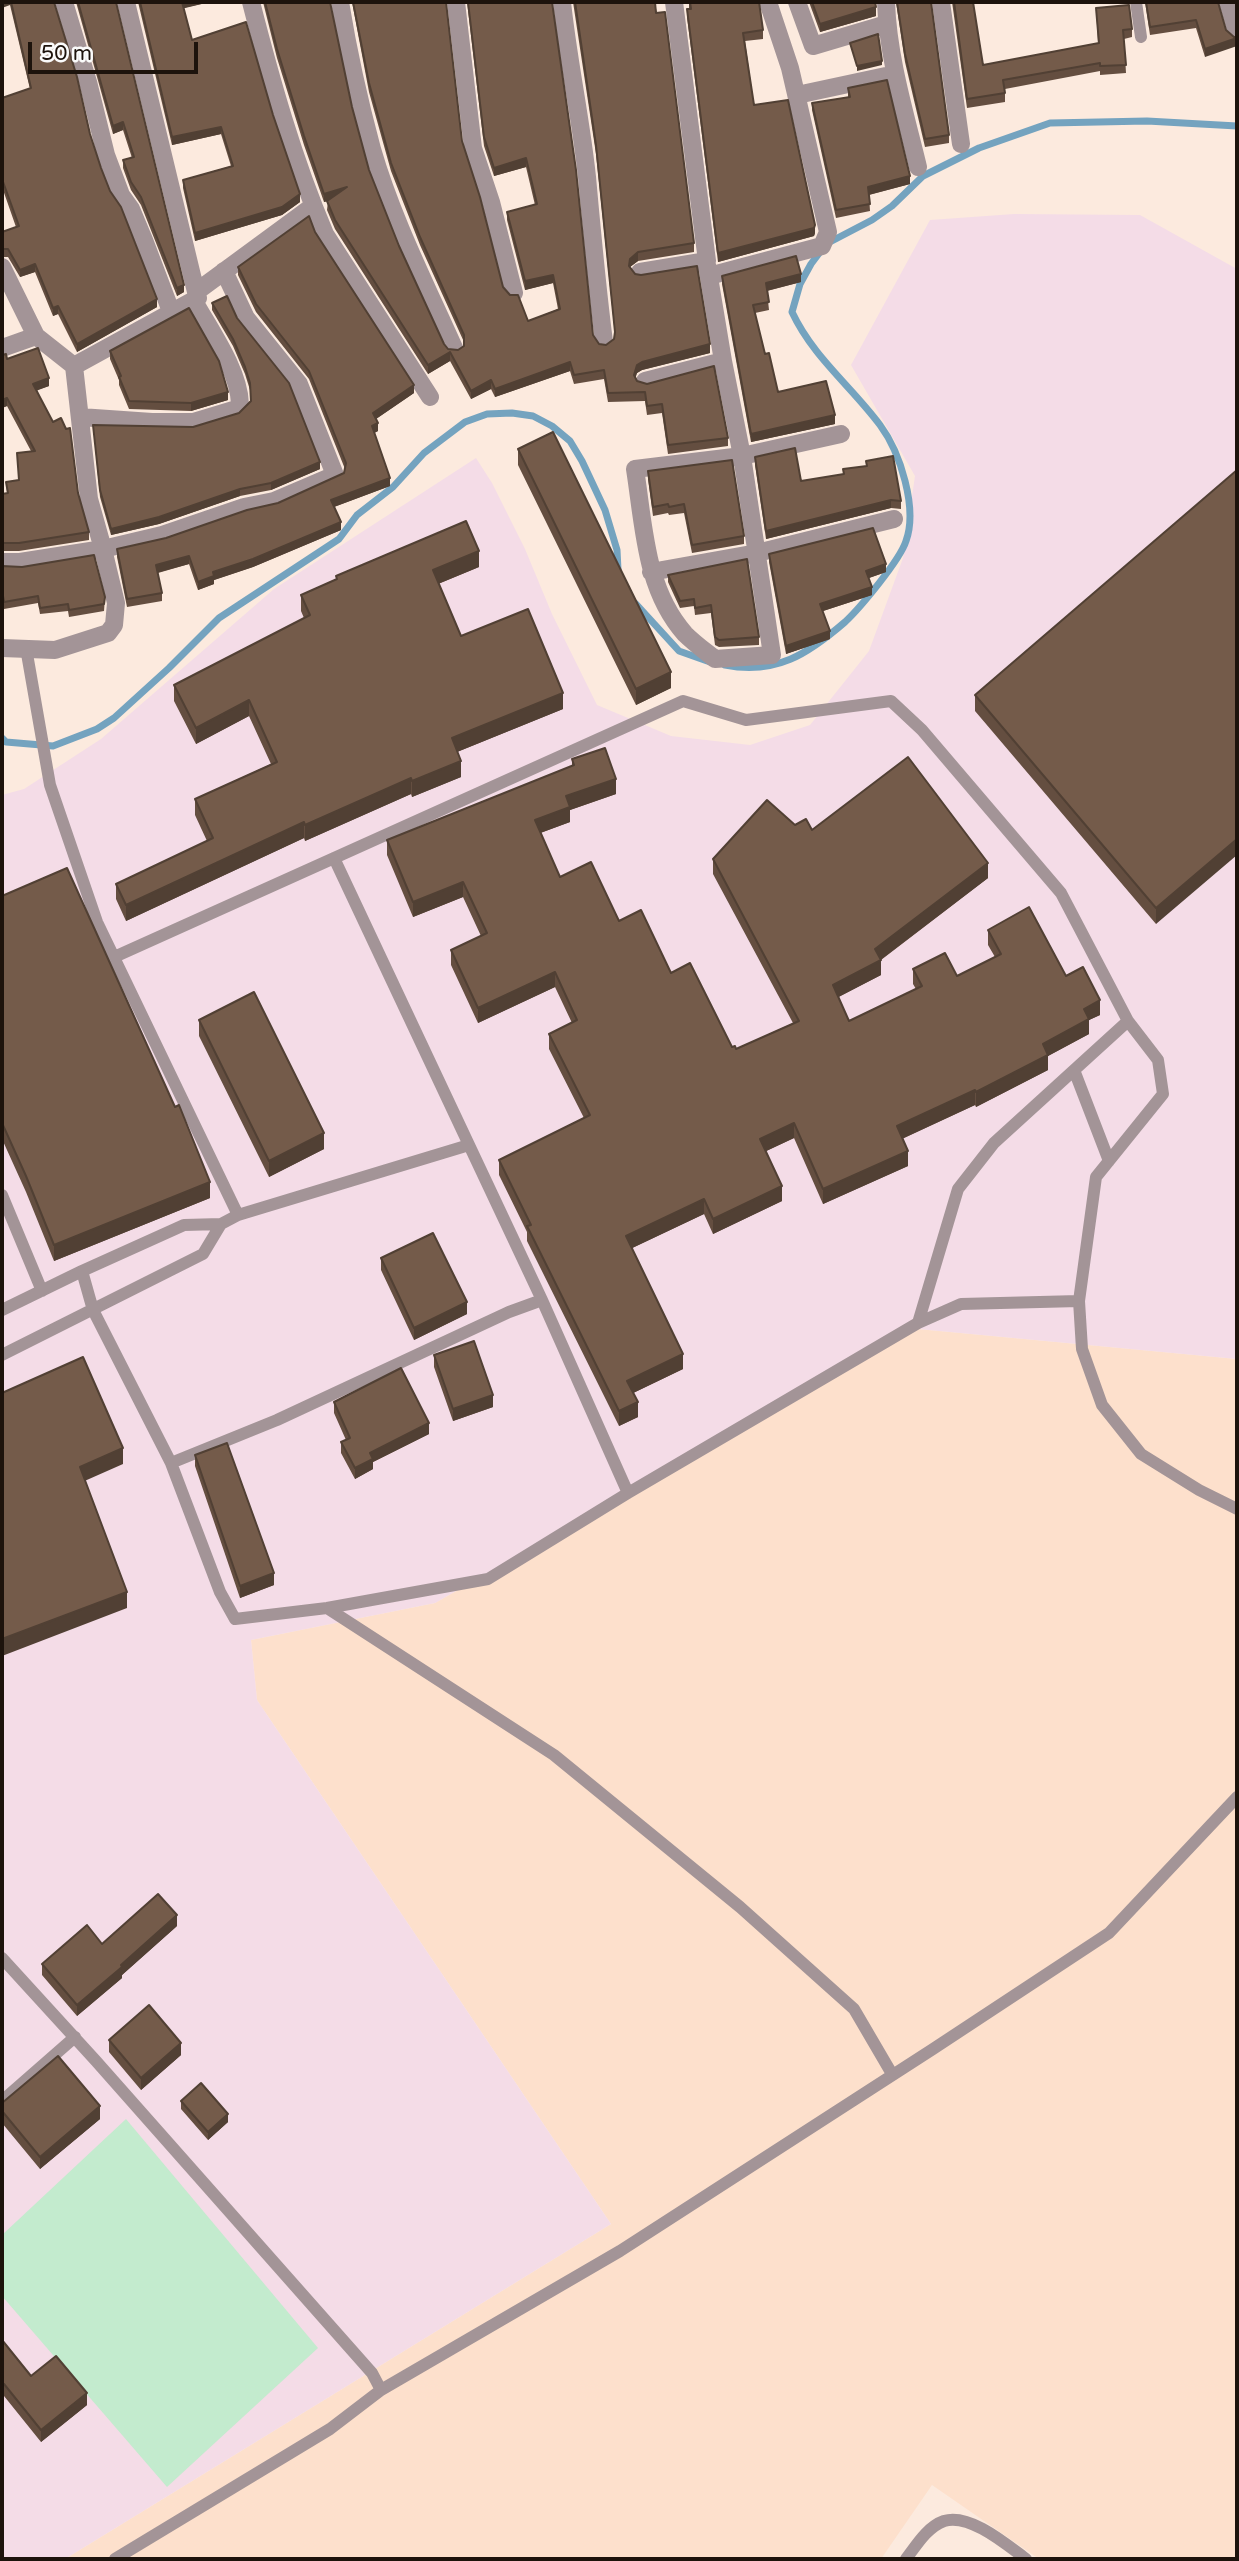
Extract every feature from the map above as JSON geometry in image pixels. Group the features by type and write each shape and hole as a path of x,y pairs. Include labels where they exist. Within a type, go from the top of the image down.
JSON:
{"street":[{"path":"64,2 106,155 121,195 131,209 145,240 172,314"},
{"path":"80,417 192,422 236,409 240,404 240,395 226,358 195,296 126,2"},
{"path":"251,2 276,98 325,234 430,397"},
{"path":"340,2 348,50 373,151 404,237 454,348"},
{"path":"456,2 473,148 491,202 514,293"},
{"path":"562,2 587,177 590,229 595,251 604,342"},
{"path":"674,2 708,269 742,456 772,655 715,659 685,634 658,591 651,572 635,469 742,456 841,434"},
{"path":"640,272 708,269 822,246 828,232 797,95 768,2"},
{"path":"797,2 813,46 887,24"},
{"path":"886,2 895,74 918,167"},
{"path":"941,2 961,144"},
{"path":"1228,2 1237,34"},
{"path":"797,95 895,74"},
{"path":"74,366 172,314 224,271 313,206"},
{"path":"2,267 36,336 74,366 89,499 116,603 114,625 108,634 29,657 2,648"},
{"path":"2,562 20,562 103,549 162,535 244,507 274,502 335,475 299,384 246,318 224,271"},
{"path":"2,348 36,336"},
{"path":"645,381 723,362"},
{"path":"651,572 757,553 894,519"}],"lane":[{"path":"1136,2 1141,37"},
{"path":"29,657 50,785 97,922 238,1215"},
{"path":"112,958 683,701 746,720 891,701 922,730 1061,893 1128,1021 1158,1060 1163,1094 1096,1177 1079,1301 1082,1349 1102,1405 1142,1454 1199,1490 1237,1509"},
{"path":"334,858 542,1300 628,1493"},
{"path":"918,1323 958,1189 994,1143 1128,1021"},
{"path":"1074,1070 1109,1161"},
{"path":"2,1310 184,1225 221,1224 238,1215 469,1145"},
{"path":"2,1195 42,1291"},
{"path":"2,1355 203,1254 221,1224"},
{"path":"82,1271 93,1310 171,1464 220,1592 235,1619 327,1608 488,1579 628,1493 918,1323 961,1304 1079,1301"},
{"path":"171,1464 277,1420 509,1312 542,1300"},
{"path":"327,1608 554,1755 740,1907 854,2009 892,2074"},
{"path":"114,2559 330,2429 381,2390 620,2251 1109,1933 1237,1797"},
{"path":"2,1958 363,2363 381,2390"},
{"path":"2,2101 75,2038"},
{"path":"906,2559 922,2536 944,2521 964,2521 993,2535 1026,2559"}],"shaded area":[{"path":"1014,214 1140,215 1237,269 1237,1359 918,1329 435,1603 251,1640 257,1700 611,2224 65,2559 2,2559 2,795 24,789 101,739 274,589 476,458 492,483 525,549 552,614 597,705 671,736 750,745 810,725 869,651 903,558 915,476 851,365 930,220"},
{"path":"918,1329 1237,1359 1237,2559 1039,2559 932,2485 881,2559 65,2559 611,2224 257,1700 251,1640 435,1603"}],"green space":[{"path":"126,2119 318,2348 167,2487 2,2296 2,2235"}],"building":[{"path":"11,2 54,2 101,168 110,191 121,207 157,299 77,344 58,306 53,308 35,264 20,270 8,249 2,249 2,232 19,226 2,179 2,98 31,88"},
{"path":"78,2 116,2 184,285 177,288 141,197 131,182 123,160 134,157 123,122 113,126"},
{"path":"140,2 182,2 192,40 246,22 300,194 282,207 195,233 183,180 233,166 221,127 172,137"},
{"path":"265,2 330,2 352,107 369,170 399,246 444,344 448,349 458,350 464,346 464,335 420,237 391,163 369,83 353,2 446,2 462,141 480,197 503,287 510,295 518,295 528,321 560,309 553,275 525,281 507,212 537,204 526,158 494,168 484,137 468,2 552,2 576,170 593,335 599,344 606,345 614,339 615,332 596,145 575,2 655,2 656,13 665,12 694,243 638,252 630,259 629,266 635,274 641,275 697,266 710,344 642,362 637,365 634,375 637,381 647,384 714,366 728,438 668,445 662,404 647,406 645,392 608,393 604,370 574,375 570,362 495,389 491,380 471,391 450,352 428,365 335,220 327,201 347,187 324,194 277,49"},
{"path":"690,2 759,2 763,30 743,33 754,105 788,100 814,228 718,253 687,9 691,9"},
{"path":"812,2 875,2 876,7 820,24"},
{"path":"897,2 931,2 949,135 925,139 905,54"},
{"path":"954,2 973,2 983,65 1099,43 1096,8 1129,5 1132,29 1123,30 1126,65 1100,66 1100,63 1003,80 1005,93 967,99"},
{"path":"1146,2 1218,2 1226,30 1237,38 1205,49 1196,20 1150,27"},
{"path":"878,34 882,61 857,66 850,43"},
{"path":"887,80 910,176 868,187 870,204 836,210 812,103 850,97 848,88"},
{"path":"309,216 315,232 414,385 373,413 378,423 372,426 390,478 331,500 341,522 253,559 213,572 214,576 198,582 189,556 156,565 162,593 127,599 117,549 166,538 247,510 278,503 344,473 346,463 309,371 256,304 238,267"},
{"path":"796,256 801,274 766,283 769,302 753,305 765,354 769,353 778,392 826,381 835,415 751,434 722,276"},
{"path":"227,296 237,318 289,383 320,462 271,483 240,489 159,517 111,529 100,490 93,425 193,427 239,413 251,401 250,383 245,367 233,339 212,303"},
{"path":"189,308 219,361 228,392 191,403 129,401 110,351"},
{"path":"38,348 49,378 33,384 53,422 61,418 66,429 70,428 78,493 89,532 19,543 2,543 2,494 8,493 6,482 19,480 17,453 35,451 7,398 2,400 2,355 6,354 7,359"},
{"path":"553,432 671,672 636,689 518,449"},
{"path":"795,448 801,481 844,474 843,469 867,466 866,461 893,456 901,501 891,500 766,531 755,457"},
{"path":"732,460 744,536 692,545 684,504 653,507 648,471"},
{"path":"1237,470 1237,839 1156,908 975,695"},
{"path":"466,521 479,551 433,570 461,636 528,609 563,693 452,738 461,761 412,781 411,778 305,825 304,822 126,905 116,884 213,838 195,799 277,762 249,700 196,728 174,685 310,615 301,595 337,579 336,576"},
{"path":"873,528 886,564 866,571 872,587 820,604 830,631 786,646 769,554"},
{"path":"94,555 105,597 104,604 69,610 68,604 40,608 38,596 4,602 2,566 22,567"},
{"path":"747,559 759,637 719,640 715,637 711,605 695,608 694,599 680,601 668,575"},
{"path":"605,748 616,779 566,796 570,807 535,820 560,877 591,862 619,921 641,910 671,973 690,963 732,1047 735,1046 736,1049 799,1021 713,859 767,800 795,825 806,819 812,830 908,757 988,863 875,949 881,960 833,985 849,1021 922,986 913,969 945,953 957,976 1001,954 988,930 1029,907 1066,976 1083,967 1100,1000 1084,1009 1089,1019 1043,1044 1048,1055 976,1092 975,1090 897,1126 908,1151 823,1189 794,1123 760,1139 782,1186 713,1219 704,1199 626,1236 683,1354 627,1381 638,1402 619,1411 527,1226 531,1225 499,1160 590,1115 549,1034 577,1020 555,972 478,1008 451,950 487,933 463,882 413,902 387,840 574,765 572,759"},
{"path":"67,868 175,1107 179,1105 210,1182 54,1245 2,1123 2,896"},
{"path":"254,992 324,1133 269,1161 199,1020"},
{"path":"433,1233 467,1302 414,1328 381,1258"},
{"path":"474,1341 493,1395 453,1409 434,1355"},
{"path":"83,1357 123,1448 80,1467 127,1592 2,1639 2,1393"},
{"path":"401,1368 429,1423 370,1453 373,1459 355,1468 341,1442 350,1438 334,1402"},
{"path":"227,1443 274,1573 240,1586 195,1455"},
{"path":"158,1894 177,1915 77,2005 42,1964 87,1925 102,1944"},
{"path":"149,2005 181,2043 141,2078 109,2040"},
{"path":"58,2056 100,2106 40,2157 2,2111 2,2103"},
{"path":"201,2083 228,2114 208,2132 181,2101"},
{"path":"2,2340 31,2376 56,2356 87,2393 41,2430 4,2384 2,2386"}],"waterway":[{"path":"725,665 760,667 776,664 818,644 860,606 888,571 906,541 910,513 908,497 894,450 880,425 821,357 792,312 800,284 826,244 872,220 892,206 923,176 979,148 1050,123 1147,121 1237,126"},
{"path":"2,738 6,742 53,746 97,729 114,718 219,618 339,539 357,515 393,487 424,453 465,422 487,414 533,416 552,426 570,441 605,510 617,550 618,570"},
{"path":"636,604 679,651 710,662"}]}
